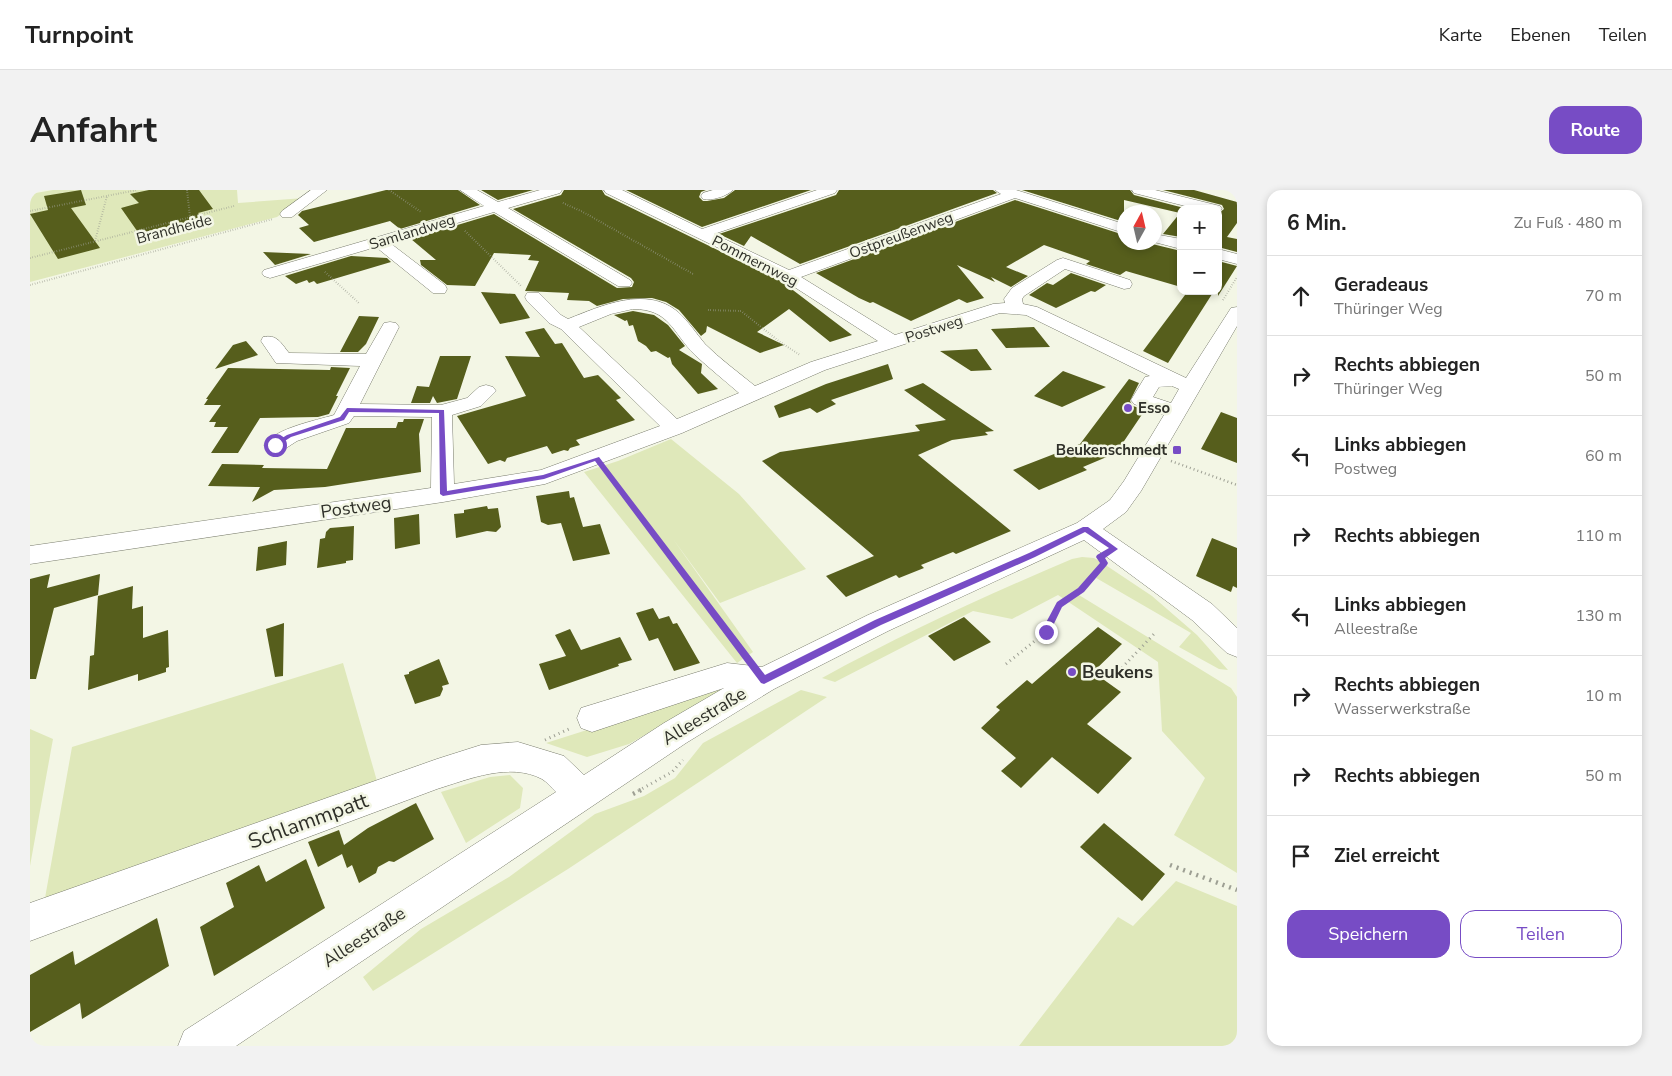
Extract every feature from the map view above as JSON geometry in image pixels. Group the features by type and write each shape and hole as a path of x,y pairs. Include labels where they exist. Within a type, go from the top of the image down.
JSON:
{"street":[{"path":"287,214 320,190"},
{"path":"467,190 624,283"},
{"name":"Pommernweg","path":"611,190 788,276 893,342"},
{"path":"708,196 726,190"},
{"path":"701,234 830,190"},
{"path":"1139,190 1200,205"},
{"name":"Samlandweg","path":"270,274 549,191"},
{"path":"1008,192 1117,227"},
{"name":"Ostpreußenweg","path":"788,276 1008,192"},
{"path":"1162,240 1177,243"},
{"path":"379,242 439,289"},
{"path":"1222,255 1237,259"},
{"path":"1015,308 1013,299 1018,292 1062,264 1124,284"},
{"path":"533,297 555,319 567,325 674,428"},
{"path":"567,325 623,306 648,305 660,308 679,323 702,352 753,394"},
{"name":"Postweg","path":"30,556 544,477 597,459 674,428 818,366 999,308 1031,311 1183,383"},
{"name":"Alleestraße","path":"199,1046 675,733 764,680 878,623 1086,529 1118,506 1152,454 1176,412 1183,383 1215,347 1237,312"},
{"path":"275,445 289,436 342,419 390,327"},
{"path":"270,341 283,359 372,360"},
{"path":"1215,347 1234,353"},
{"path":"1176,412 1141,400 1152,381 1183,383"},
{"path":"347,410 442,411 474,402 486,391"},
{"path":"442,411 443,494"},
{"path":"1086,529 1202,612 1237,645"},
{"path":"592,718 727,676 764,680"},
{"name":"Schlammpatt","path":"30,922 437,774 481,760 518,757 553,767 581,794"}],"path":[{"path":"30,211 137,190"},
{"path":"187,190 190,217"},
{"path":"389,190 439,224"},
{"path":"549,191 578,212 583,212 693,274"},
{"path":"95,241 107,196"},
{"path":"30,258 234,206"},
{"name":"Brandheide","path":"30,285 287,214"},
{"path":"454,220 507,272"},
{"path":"314,261 360,304"},
{"path":"708,310 742,311 780,342 818,366"},
{"path":"1152,454 1237,485"},
{"path":"597,459 764,680"},
{"path":"1006,664 1046,632 1059,605 1081,590 1104,563 1100,557 1115,549"},
{"path":"1100,677 1116,674 1154,634"},
{"path":"518,757 539,742 592,718"},
{"path":"1170,865 1237,890"}],"green space":[{"path":"53,190 237,190 238,203 304,198 277,217 30,282 30,194"},
{"path":"671,439 739,494 806,569 720,603 673,539 753,652 737,663 584,472 618,461"},
{"path":"1082,557 1094,558 1152,596 1197,635 1228,670 1219,669 1179,647 1191,633 1091,575 1074,592 1231,688 1237,697 1237,873 1174,835 1205,778 1162,731 1158,662 1058,595 1012,619 973,611 835,682 822,678 946,615 1072,559"},
{"path":"343,663 377,781 45,898 72,747"},
{"path":"735,683 629,744 587,757 546,743"},
{"path":"801,690 827,697 568,869 373,991 363,977 421,929 509,877 595,814 644,796 675,778 703,743"},
{"path":"30,729 53,739 30,866"},
{"path":"510,775 523,788 520,808 466,843 441,792 490,777"},
{"path":"1176,881 1237,906 1237,1046 1019,1046 1118,917 1133,926"}],"building":[{"path":"81,190 86,205 71,208 100,248 58,259 30,214 48,210 44,196"},
{"path":"149,190 199,190 213,209 198,213 206,221 142,238 121,208 139,203 130,194"},
{"path":"386,190 458,190 480,205 400,229 390,221 314,242 299,228 309,225 298,215 302,211"},
{"path":"481,190 533,190 498,200"},
{"path":"564,190 602,190 605,195 781,281 852,335 830,342 789,309 757,332 784,345 760,353 707,326 706,332 701,336 679,310 666,302 652,298 623,299 597,306 589,301 567,300 569,293 525,291 539,261 528,260 531,255 494,253 475,286 447,285 421,265 420,260 436,260 411,239 494,214 617,288 632,287 634,282 631,278 513,209 561,195"},
{"path":"626,190 706,190 701,192 699,197 703,201 707,201 724,198 735,190 811,190 702,227"},
{"path":"839,190 993,190 997,193 800,264 751,236 744,246 719,234 836,195"},
{"path":"1022,190 1130,190 1134,195 1177,206 1177,212 1162,209 1162,205 1146,205 1124,200 1124,205 1117,205 1117,220"},
{"path":"1163,190 1194,190 1237,202 1237,223 1227,237 1237,239 1237,252 1222,248 1222,211 1224,209 1222,205"},
{"path":"1015,200 1117,233 1117,250 1162,250 1162,246 1177,250 1177,286 1126,271 1120,275 1086,264 1090,261 1044,245 1006,267 1028,276 1011,287 991,277 995,282 957,265 984,298 967,303 959,299 911,321 873,302 870,303 859,298 816,273"},
{"path":"1177,217 1177,236 1163,234"},
{"path":"263,252 311,254 275,265"},
{"path":"351,256 387,258 391,262 317,284 314,281 309,283 307,280 296,284 285,276"},
{"path":"1222,262 1237,266 1222,290"},
{"path":"1071,273 1106,285 1095,292 1091,291 1056,308 1029,295 1047,283 1053,285"},
{"path":"481,292 515,294 530,318 500,324"},
{"path":"1185,295 1211,295 1168,363 1143,351"},
{"path":"633,311 654,315 668,325 685,346 679,350 702,364 701,373 718,389 698,394 672,364 670,357 668,358 656,351 651,352 638,341 633,325 629,326 627,320 625,321 614,315"},
{"path":"359,316 379,317 366,344 358,352 340,352"},
{"path":"1034,327 1050,347 1006,348 991,329"},
{"path":"544,328 555,344 562,343 584,378 598,375 621,398 616,400 635,420 576,440 580,445 570,448 568,451 564,450 552,454 547,446 507,458 505,462 500,460 488,464 457,416 526,396 505,356 540,357 525,332"},
{"path":"246,341 258,355 215,369 233,345"},
{"path":"977,349 992,370 971,371 940,351"},
{"path":"440,356 471,356 457,399 437,403 433,396 430,403 411,403 417,386 429,387"},
{"path":"888,364 893,379 831,400 836,404 817,413 810,408 779,418 774,406 826,384"},
{"path":"331,367 350,368 329,414 318,417 260,418 238,453 211,453 228,427 214,427 216,422 209,422 221,405 204,405 208,399 206,399 228,368 330,370"},
{"path":"1063,371 1106,387 1062,407 1034,396"},
{"path":"1129,379 1139,383 1130,401 1133,406 1145,410 1116,453 1083,467 1087,470 1039,490 1013,470 1080,444"},
{"path":"923,383 994,431 985,432 988,435 952,440 918,455 1011,531 956,554 953,552 921,565 924,568 899,578 896,575 846,597 826,576 874,556 762,461 780,452 920,431 915,425 946,420 904,390"},
{"path":"1221,412 1237,418 1237,463 1201,449"},
{"path":"404,419 424,419 419,434 421,472 325,487 274,490 252,502 260,487 208,486 222,464 264,465 262,468 327,469 346,428 396,428 398,422 403,422"},
{"path":"569,491 570,498 574,497 583,527 600,524 610,554 573,561 561,523 548,525 541,522 536,496"},
{"path":"487,506 488,509 498,508 501,527 496,532 487,531 456,538 454,514 464,513 464,510"},
{"path":"419,514 420,544 395,549 394,518"},
{"path":"354,526 353,560 317,568 320,539 325,538 326,532 330,528"},
{"path":"1212,538 1237,548 1237,588 1233,586 1231,592 1196,576"},
{"path":"287,541 286,565 256,571 258,547"},
{"path":"50,574 47,588 100,574 98,595 54,608 36,679 30,679 30,579"},
{"path":"133,586 132,609 143,606 143,638 168,630 169,667 166,668 166,672 138,681 138,674 88,690 90,656 94,655 98,596"},
{"path":"653,608 659,619 669,616 673,624 677,623 700,663 674,671 658,638 649,641 636,613"},
{"path":"964,617 991,642 954,661 928,636"},
{"path":"284,623 283,676 275,677 266,629"},
{"path":"1098,627 1122,644 1093,672 1121,692 1087,724 1132,758 1098,794 1052,757 1021,788 1001,771 1016,758 981,728 1000,710 996,707 1027,680 1032,684"},
{"path":"570,629 581,650 620,637 632,660 549,690 539,664 566,656 555,635"},
{"path":"439,659 449,684 442,686 443,689 440,696 415,704 404,675"},
{"path":"416,803 434,839 394,862 389,861 378,867 376,873 359,883 352,865 347,868 342,854 318,867 308,842 339,830 344,845 368,828"},
{"path":"1104,823 1165,874 1142,901 1080,847"},
{"path":"306,859 325,908 214,976 200,927 234,907 226,883 259,865 266,882"},
{"path":"157,918 169,966 82,1019 80,1003 30,1032 30,975 73,951 75,965"}],"place":[{"name":"Esso","path":"1128,408"},
{"name":"Beukenschmedt","path":"1177,450"},
{"name":"Beukens","path":"1072,672"}],"route":[{"path":"275,445 289,436 342,419 347,410 442,411 443,494 544,477 597,459 764,680 878,623 1086,529 1115,549 1100,557 1104,563 1081,590 1059,605 1046,632"}]}
